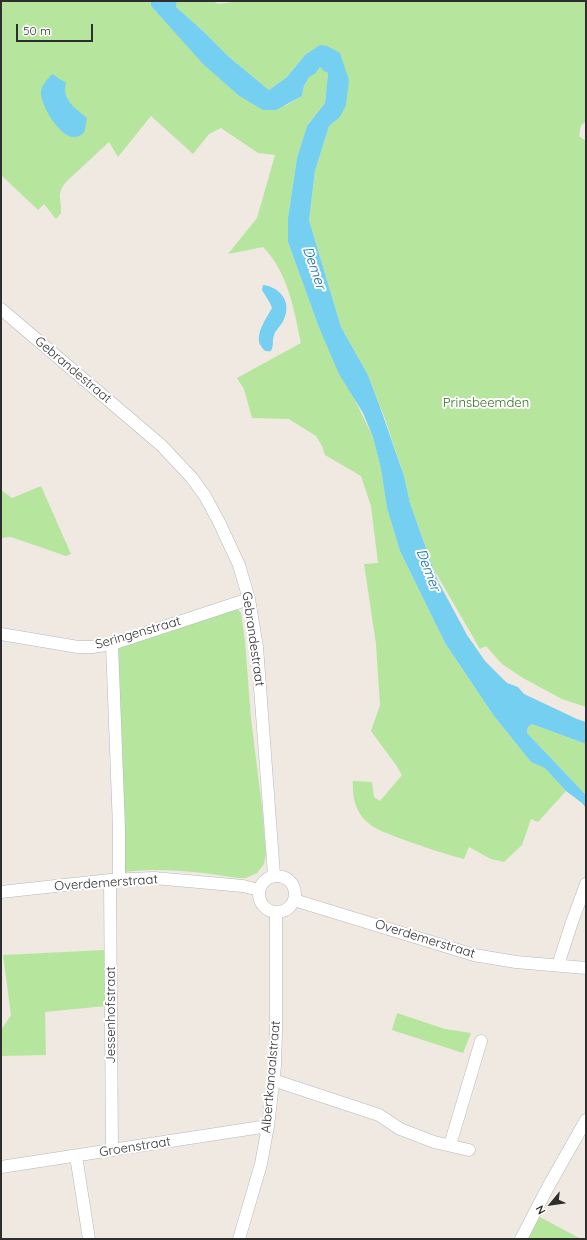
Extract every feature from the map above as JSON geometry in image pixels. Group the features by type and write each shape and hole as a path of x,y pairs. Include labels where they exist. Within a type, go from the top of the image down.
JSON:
{"street":[{"name":"Gebrandestraat","path":"3,314 161,445 192,478 205,496 219,522 239,566 249,599 257,647 274,875"},
{"name":"Seringenstraat","path":"1,634 78,647 92,647 112,644 249,599"},
{"name":"Jessenhofstraat","path":"112,644 119,828 114,880 112,1150"},
{"path":"274,875 289,879 295,892 294,900 291,905 287,909 276,912 270,911 265,907 258,896 264,880 274,875"},
{"name":"Overdemerstraat","path":"1,892 114,880 154,878 243,886 259,890"},
{"path":"558,965 586,884"},
{"name":"Overdemerstraat","path":"294,900 474,955 516,962 586,968"},
{"name":"Albertkanaalstraat","path":"239,1239 261,1164 268,1126 276,1031 276,912"},
{"path":"450,1145 481,1041"},
{"path":"273,1080 379,1115 400,1129 434,1142 469,1150"},
{"path":"521,1239 548,1187 586,1120"},
{"name":"Groenstraat","path":"1,1167 268,1126"},
{"path":"76,1156 89,1239"}],"green space":[{"path":"1,1 151,1 151,6 203,63 238,95 285,106 302,96 304,86 309,77 315,74 320,67 328,73 325,103 307,126 297,158 288,218 288,242 318,325 373,437 381,469 387,507 400,551 445,643 494,716 531,762 545,767 566,791 538,822 531,819 522,845 504,862 491,859 469,847 464,859 386,833 373,827 362,817 355,802 353,781 372,782 374,797 380,801 402,775 371,731 380,705 376,644 364,564 378,563 371,506 361,476 325,455 316,436 289,419 252,418 244,389 237,378 301,343 289,292 272,257 263,247 228,254 257,218 275,155 258,153 221,128 209,134 193,154 151,116 118,157 109,142 67,181 60,193 61,213 56,219 44,204 38,210 1,175","holes":["64,88 67,100 84,133 76,137"]},
{"name":"Prinsbeemden","path":"177,1 213,1 218,4 240,1 586,1 586,122 581,125 579,136 586,141 586,707 562,699 523,678 502,664 486,646 480,649 433,568 410,503 404,476 385,419 368,375 341,327 309,220 315,171 329,126 340,117 349,80 305,55 287,77 269,90 229,57 176,7"},
{"path":"41,486 71,554 66,556 11,537 1,538 1,490 12,498"},
{"path":"237,609 241,613 245,641 251,719 262,807 266,854 264,864 257,873 246,878 168,870 125,872 120,771 117,647"},
{"path":"532,724 586,744 586,795 527,733 528,727"},
{"path":"105,950 105,1006 45,1012 46,1055 1,1056 1,1030 11,1015 3,955"},
{"path":"397,1013 445,1029 471,1033 463,1053 392,1030"},
{"path":"538,1216 581,1239 525,1239"}],"water":[{"name":"Demer","path":"151,1 177,1 176,7 229,57 269,90 287,77 305,55 320,45 327,46 340,53 349,80 346,105 340,117 329,126 315,171 309,220 341,327 368,375 404,476 410,503 433,568 439,583 467,635 485,661 507,683 518,687 524,694 586,722 586,744 532,724 528,727 527,733 586,795 586,808 582,803 566,791 545,768 531,762 494,716 445,643 400,551 387,508 381,469 373,437 363,413 339,374 318,325 288,242 288,218 297,158 307,126 325,103 328,73 320,67 315,74 309,77 304,86 302,96 276,110 263,110 238,95 203,64 151,6"},
{"path":"52,74 66,83 66,94 70,103 87,118 84,133 79,136 69,136 63,132 52,120 44,106 41,90 45,82"},
{"path":"263,285 269,286 279,292 283,296 286,307 284,319 273,337 271,351 264,350 259,342 260,332 272,308 262,290"}]}
